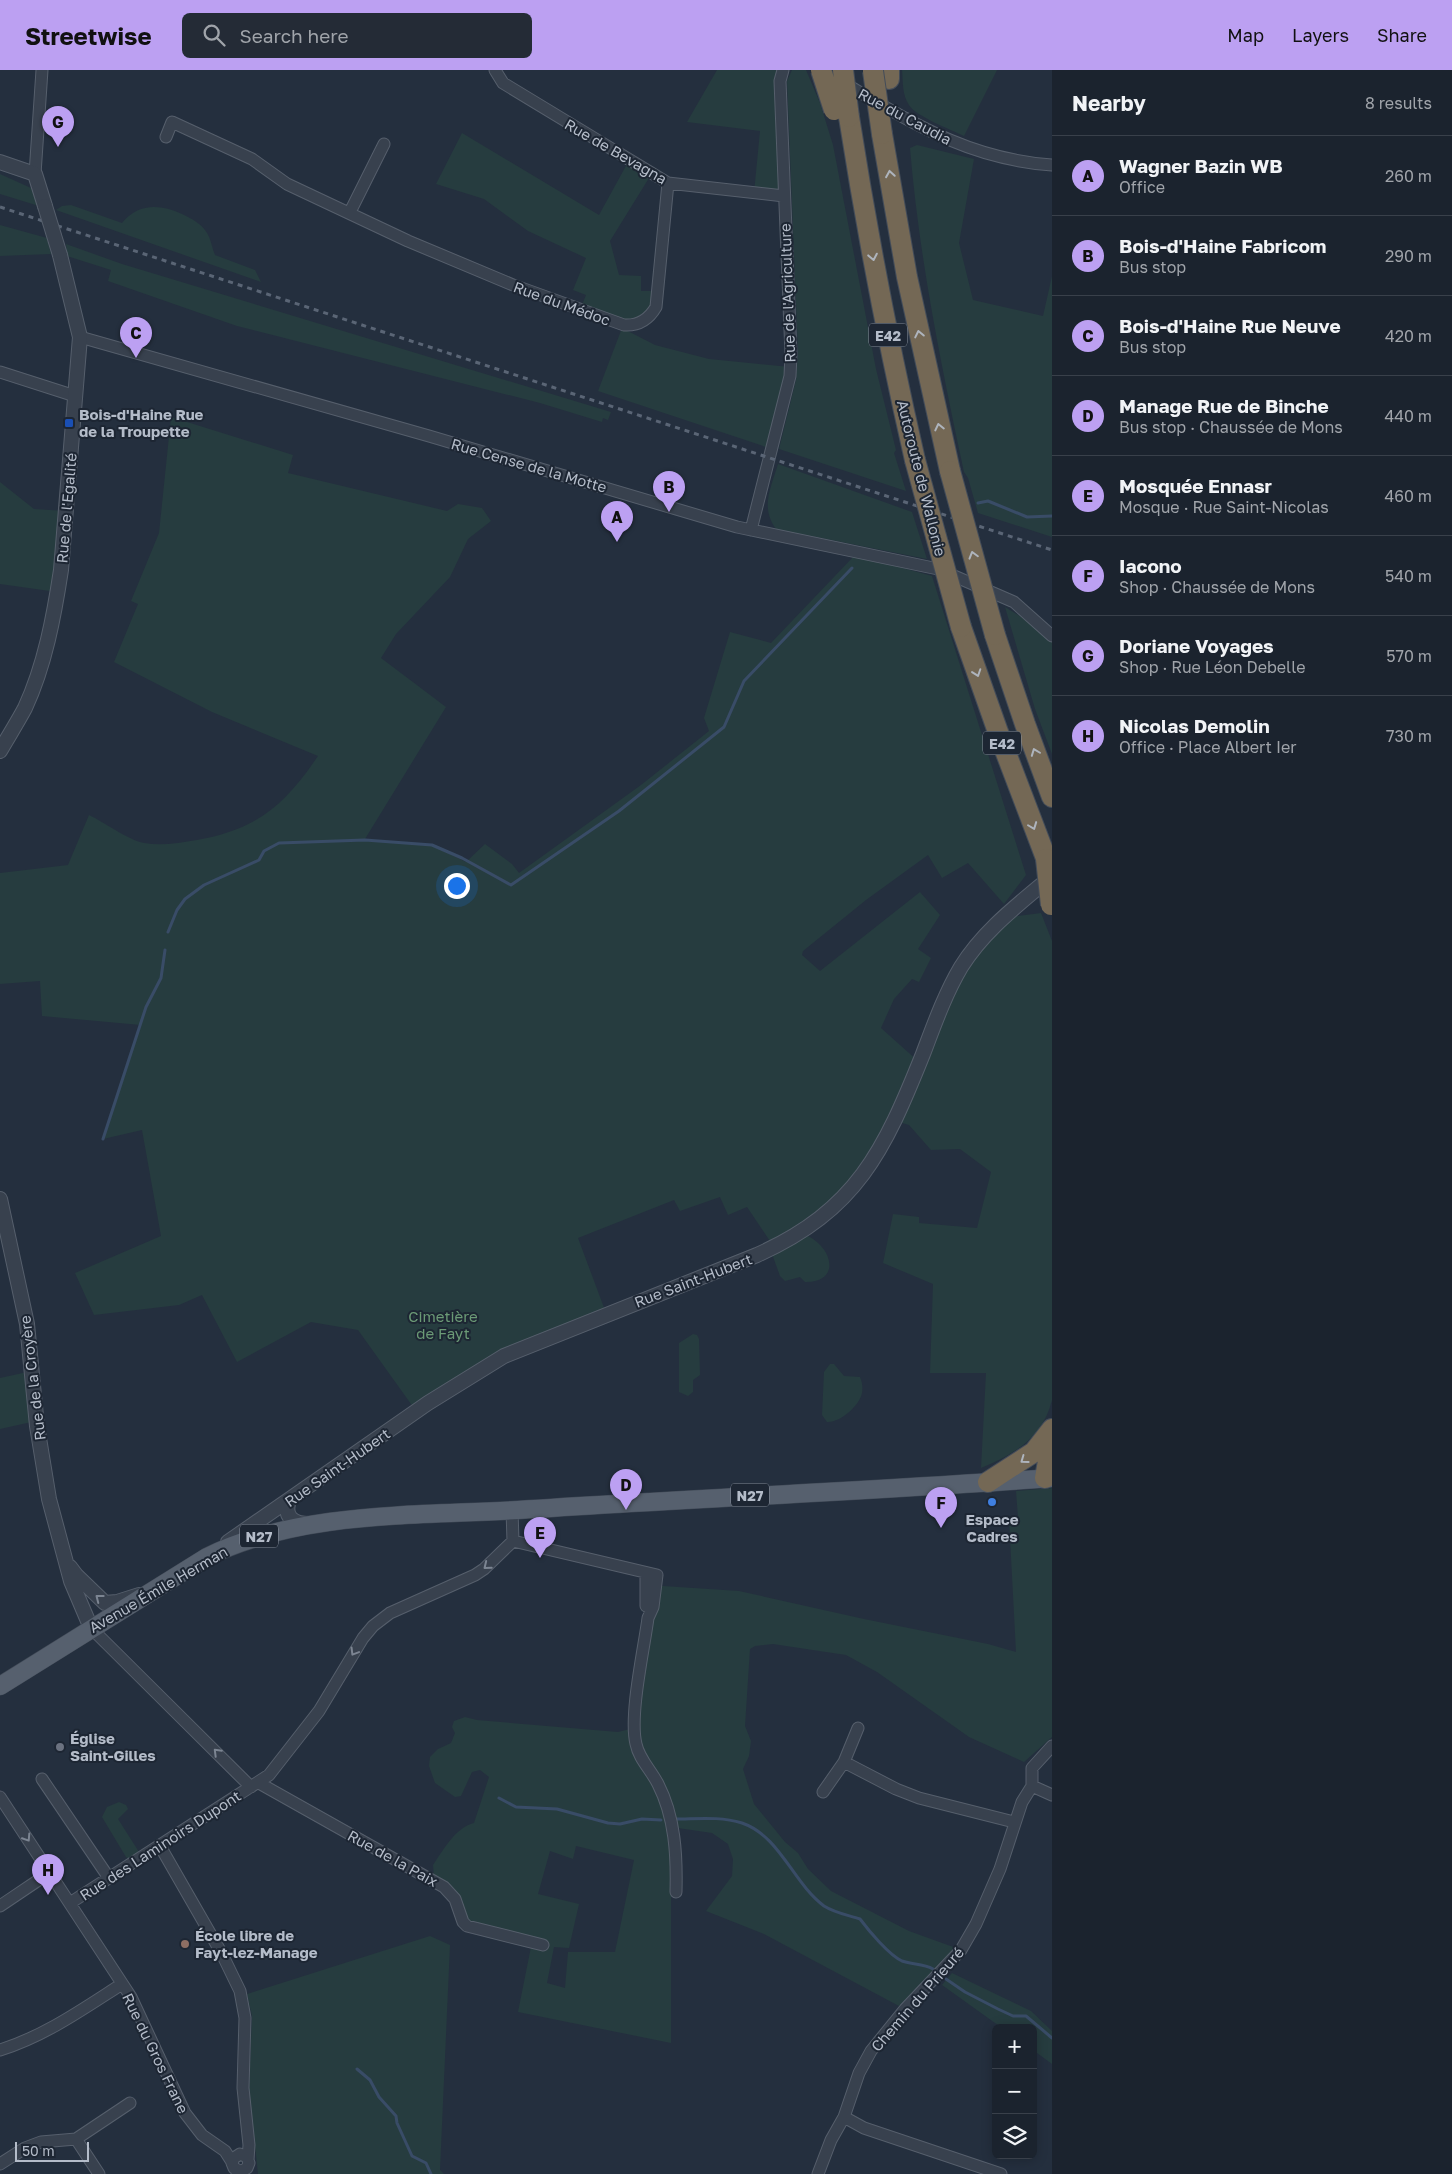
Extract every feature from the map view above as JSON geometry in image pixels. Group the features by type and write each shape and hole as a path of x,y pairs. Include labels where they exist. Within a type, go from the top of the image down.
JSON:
{"highway":[{"path":"821,70 842,114"},
{"path":"842,114 843,70"},
{"name":"Autoroute de Wallonie","path":"881,72 887,141 907,277 950,471 996,635 1024,724 1052,797"},
{"name":"Autoroute de Wallonie","path":"842,114 847,174 864,209 898,385 915,460 962,627 1050,869 1052,906"},
{"path":"988,1482 1034,1452 1052,1429"},
{"path":"1048,1478 1052,1439"}],"main road":[{"name":"N27","path":"512,1510 1048,1478"},
{"name":"Avenue Émile Herman","path":"0,1686 207,1556 265,1531 320,1523 512,1510"}],"street":[{"path":"36,178 42,70"},
{"name":"Rue de Bevagna","path":"494,70 503,84 668,183 784,196"},
{"name":"Rue du Caudia","path":"821,70 922,128 953,143 1003,158 1052,165"},
{"name":"Rue de l'Agriculture","path":"751,530 790,376 791,354 781,72"},
{"name":"Rue du Médoc","path":"166,137 172,122 252,159 287,184 350,212 408,241 513,285 629,325 651,316 656,307 668,183"},
{"path":"350,212 384,144"},
{"path":"0,162 36,178"},
{"path":"0,168 36,178"},
{"name":"Rue de l'Egalité","path":"0,752 25,707 42,664 55,607 66,511 80,337 60,255 36,178"},
{"name":"Rue Cense de la Motte","path":"80,337 751,530 938,570 1014,602 1052,636"},
{"path":"0,372 75,396"},
{"name":"Rue Saint-Hubert","path":"265,1531 288,1506 428,1403 504,1356 756,1255 782,1243 816,1222 849,1192 872,1164 888,1135 950,987 971,952 1050,869"},
{"name":"Rue de la Croyère","path":"0,1199 25,1315 38,1438 63,1557 77,1598 91,1628"},
{"path":"288,1506 288,1515 294,1522 300,1524 320,1523"},
{"path":"512,1510 513,1541 657,1576 653,1607 648,1618 634,1729 638,1752 658,1783 669,1808 676,1852 676,1892"},
{"name":"Rue des Laminoirs Dupont","path":"70,1903 269,1775 318,1711 363,1638 373,1626 390,1613 463,1581 484,1569 513,1541"},
{"name":"Rue de la Croyère","path":"63,1557 76,1576 105,1603 144,1594"},
{"name":"Rue de la Paix","path":"91,1628 255,1785 444,1887 455,1899 467,1926 543,1945"},
{"path":"823,1792 844,1762 858,1728"},
{"name":"Chemin du Prieuré","path":"818,2174 831,2140 844,2117 859,2073 871,2051 905,2009 961,1950 976,1924 1000,1869 1014,1822 1032,1786 1032,1768 1052,1746"},
{"path":"844,1762 896,1789 919,1798 1014,1822"},
{"path":"42,1778 109,1878"},
{"path":"1032,1786 1052,1795"},
{"name":"Rue du Gros Frane","path":"0,1797 122,1984 149,2032 185,2113 202,2135 218,2145 239,2166"},
{"path":"160,1846 222,1954 240,1991 245,2018 243,2088 248,2135 239,2166"},
{"path":"0,1906 49,1873"},
{"path":"0,2050 35,2037 57,2026 122,1984"},
{"path":"0,2164 25,2148 41,2142 76,2139 130,2104"},
{"path":"844,2117 864,2128 1000,2174"},
{"path":"239,2166 244,2143 248,2135"},
{"path":"76,2139 99,2174"}],"green space":[{"path":"717,70 776,70 784,196 754,193 760,131 687,122"},
{"path":"792,70 806,70 820,103 833,145 876,369 896,450 894,453 906,491 779,449 796,380 798,351 787,81"},
{"path":"902,70 997,70 964,136 918,114 909,105 903,88"},
{"path":"462,133 599,215 627,164 649,178 610,241 619,275 641,276 641,291 657,291 656,307 635,325 580,310 586,295 573,290 586,258 528,231 484,199 436,184"},
{"path":"917,145 974,159 959,243 973,300 1043,316 1052,276 1052,537 978,513 968,478 964,472 939,351 925,270 910,148"},
{"path":"0,174 31,188 39,206 0,194"},
{"path":"71,205 122,223 135,212 150,207 166,208 182,214 205,230 210,238 215,255 255,270 261,282 56,210 62,206"},
{"path":"0,225 47,238 51,254 0,256"},
{"path":"66,244 122,264 611,412 608,420 603,418 602,422 540,403 237,326 108,281 111,270 67,256"},
{"path":"622,328 655,345 709,359 790,367 782,409 766,447 598,391"},
{"name":"Cimetière de Fayt","path":"171,417 293,455 288,473 447,511 458,504 482,508 491,521 468,539 450,577 396,634 381,658 446,707 365,839 432,845 466,862 485,844 512,864 519,873 641,785 709,731 704,718 730,632 771,643 855,555 932,576 1026,875 1004,904 968,863 942,878 928,855 866,900 803,951 802,955 820,971 920,892 940,915 918,949 931,958 919,982 912,979 894,999 881,1028 919,1062 950,987 1003,918 1041,913 1052,941 1052,1400 1042,1424 1026,1443 1016,1451 981,1468 986,1373 930,1373 933,1284 883,1263 893,1214 919,1217 919,1223 977,1228 991,1172 960,1149 931,1150 909,1125 895,1121 865,1174 774,1247 747,1207 728,1215 720,1197 680,1211 674,1200 578,1238 606,1313 523,1347 416,1411 358,1330 311,1322 237,1362 202,1295 179,1305 94,1315 75,1273 161,1236 142,1130 103,1139 141,1025 42,1016 40,981 0,984 0,873 68,865 89,815 131,838 150,844 170,844 197,840 236,829 253,822 281,802 306,774 318,756 212,712 114,662 138,604 131,601 159,533"},
{"path":"778,464 912,512 927,559 776,529 769,513 768,497"},
{"path":"0,482 34,509 66,511 57,592 0,584"},
{"path":"1005,607 1052,636 1052,754 1035,709"},
{"path":"808,1236 817,1242 828,1257 828,1271 824,1277 816,1281 805,1282 800,1277 785,1281 780,1276 772,1254 798,1238"},
{"path":"693,1334 697,1335 699,1339 700,1375 693,1380 693,1392 688,1396 679,1392 679,1343"},
{"path":"830,1364 834,1364 844,1376 860,1377 862,1391 858,1403 849,1412 838,1420 827,1422 822,1415 824,1372"},
{"path":"32,1371 36,1421 0,1429 0,1378"},
{"path":"1052,1488 1052,1737 1024,1762 969,1737 877,1672 846,1655 773,1644 755,1646 750,1649 745,1726 751,1741 749,1756 743,1769 754,1804 785,1842 798,1853 808,1869 831,1891 909,1931 956,1948 899,2006 764,1934 706,1911 732,1876 733,1859 728,1844 712,1833 671,1827 671,2043 518,2012 532,1942 474,1928 434,1877 433,1865 446,1846 461,1829 474,1823 489,1777 480,1770 472,1772 461,1796 455,1797 435,1783 429,1766 430,1757 438,1749 451,1743 455,1733 452,1727 454,1721 465,1717 477,1720 618,1732 630,1729 648,1585 739,1591 988,1644 1016,1652 1009,1519 1018,1518 1016,1491","holes":["576,1846 634,1860 615,1952 568,1952 565,1988 547,1983 554,1947 569,1948 579,1904 538,1894 550,1851 573,1859"]},
{"path":"119,1802 126,1805 128,1809 118,1819 139,1852 129,1859 102,1817 107,1807"},
{"path":"430,1936 450,1945 440,2170 444,2174 258,2174 249,2089 252,2016 247,1994"},
{"path":"952,1973 1031,2011 1052,2031 1052,2064 1037,2053 1037,2024 996,2024 942,1985"}],"waterway":[{"path":"978,503 988,501 1027,517 1052,516"},
{"path":"168,932 177,910 185,899 204,885 259,860 264,851 279,843 365,840 432,845 462,858 511,885 619,811 724,727 744,681 852,568"},
{"path":"103,1139 146,1007 161,978 165,950"},
{"path":"499,1798 516,1807 557,1809 608,1823 620,1824 642,1819 661,1820"},
{"path":"674,1819 725,1819 742,1823 755,1829 776,1849 803,1885 824,1906 860,1919 885,1948 902,1961 933,1969"},
{"path":"946,1979 965,1992 1013,2016 1026,2016 1052,2038"},
{"path":"357,2069 370,2080 379,2097 396,2116 397,2123 412,2156 426,2163 431,2174"}],"railway":[{"path":"0,207 1052,550"}],"place":[{"name":"Doriane Voyages","path":"58,147"},
{"name":"Bois-d'Haine Rue Neuve","path":"136,358"},
{"name":"Bois-d'Haine Rue de la Troupette","path":"69,423"},
{"name":"Bois-d'Haine Fabricom","path":"669,512"},
{"name":"Wagner Bazin WB","path":"617,542"},
{"name":"Espace Cadres","path":"992,1502"},
{"name":"Manage Rue de Binche","path":"626,1510"},
{"name":"Iacono","path":"941,1528"},
{"name":"Mosquée Ennasr","path":"540,1558"},
{"name":"Église Saint-Gilles","path":"60,1747"},
{"name":"Nicolas Demolin","path":"48,1895"},
{"name":"École libre de Fayt-lez-Manage","path":"185,1944"}]}
